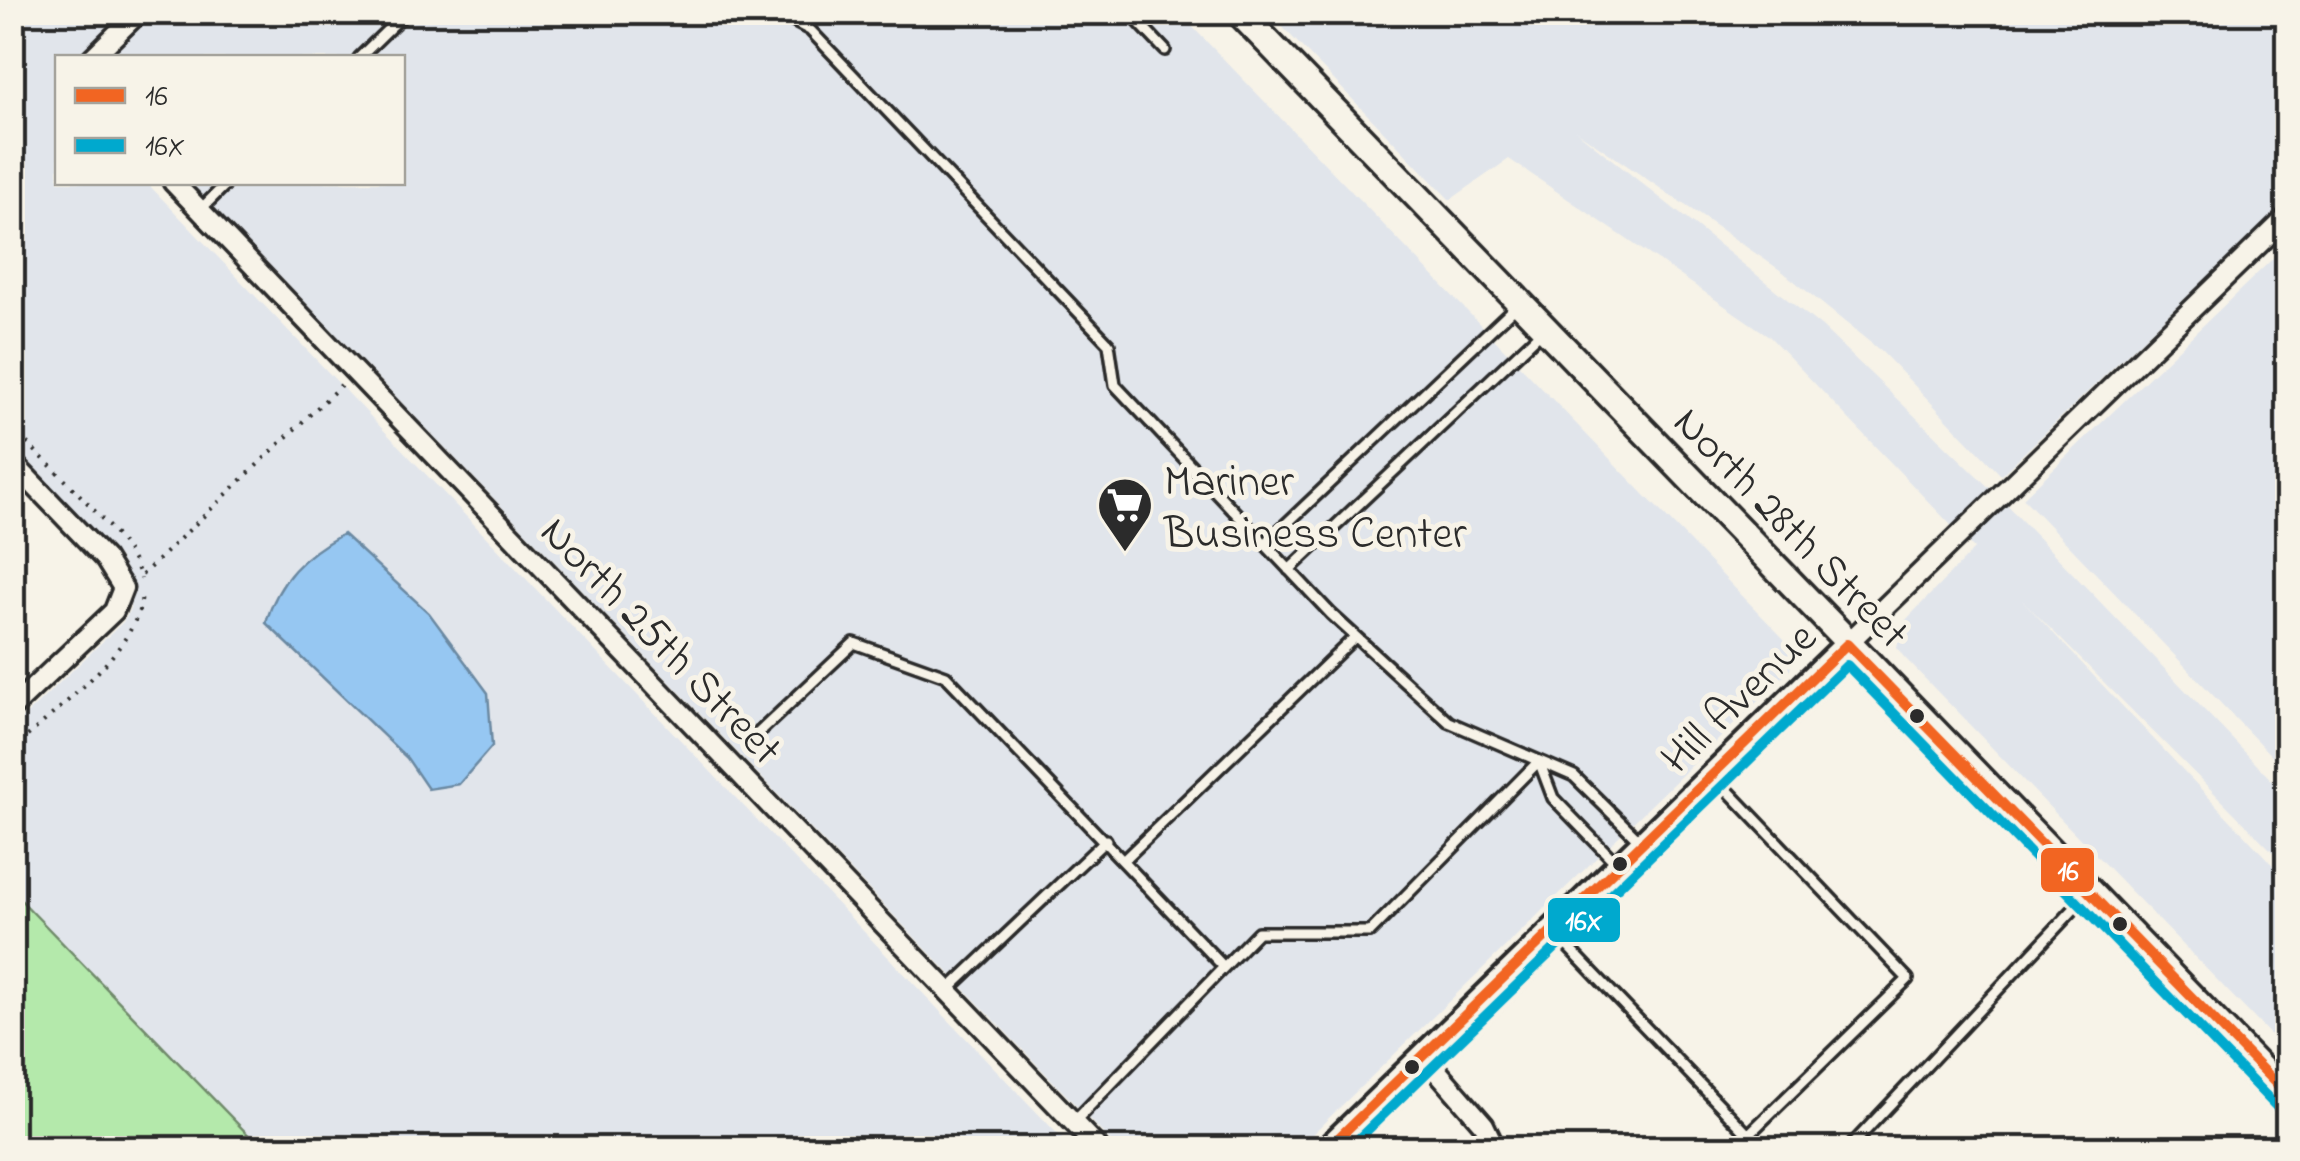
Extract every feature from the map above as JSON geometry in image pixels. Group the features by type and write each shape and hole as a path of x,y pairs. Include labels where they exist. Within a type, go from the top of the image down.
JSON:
{"main road":[{"name":"North 28th Street","path":"1240,12 2288,1097"}],"street":[{"path":"95,55 139,12"},
{"name":"North 25th Street","path":"177,185 1098,1148"},
{"name":"Hill Avenue","path":"1328,1148 2288,216"},
{"path":"12,462 105,559 123,588 114,611 12,708"},
{"path":"1424,1056 1474,1113 1495,1147"}],"lane":[{"path":"362,55 406,12"},
{"path":"776,12 810,30 1109,344 1115,385 1355,637 1448,722 1579,780 1643,844"},
{"path":"1128,12 1166,50"},
{"path":"200,210 225,185"},
{"path":"1265,544 1519,303"},
{"path":"1289,570 1544,329"},
{"path":"1125,859 1355,637"},
{"path":"752,739 854,643 946,676 1224,966"},
{"path":"1539,762 1553,798 1619,866"},
{"path":"1073,1123 1258,932 1370,932 1539,762"},
{"path":"1712,775 1908,979 1748,1135"},
{"path":"947,991 1106,840"},
{"path":"1849,1148 2090,891"},
{"path":"1552,930 1761,1148"}],"path":[{"path":"141,575 356,372"},
{"path":"12,428 92,510 134,559 141,575 136,624 122,646 12,750"}],"shaded area":[{"name":"Mariner Business Center","path":"13,13 1179,13 1784,639 1793,655 1790,670 1298,1148 1117,1148 193,185 405,185 405,55 55,55 55,185 149,185 1071,1148 261,1148 13,892 13,727 123,622 130,611 131,579 119,557 13,445"},
{"path":"1269,13 2287,13 2287,201 2001,475 1882,352 1783,272 1575,130 1822,327 2000,498 2287,796 2287,866 2022,600 2287,880 2287,1052 1903,656 1897,647 1902,624 1974,549 1769,336 1509,159 1450,200"},
{"path":"2287,245 2287,772 2023,498"}],"green space":[{"path":"13,892 261,1148 13,1148"}],"water":[{"path":"343,534 429,613 488,693 492,746 459,784 428,789 407,758 266,623 294,570"}],"transit line":[{"name":"16","path":"1847,644 2288,1096"},
{"name":"16","path":"1328,1148 1847,644"},
{"name":"16X","path":"1349,1148 1847,665 2277,1107"}],"place":[{"name":"Mariner Business Center","path":"1125,554"}]}
